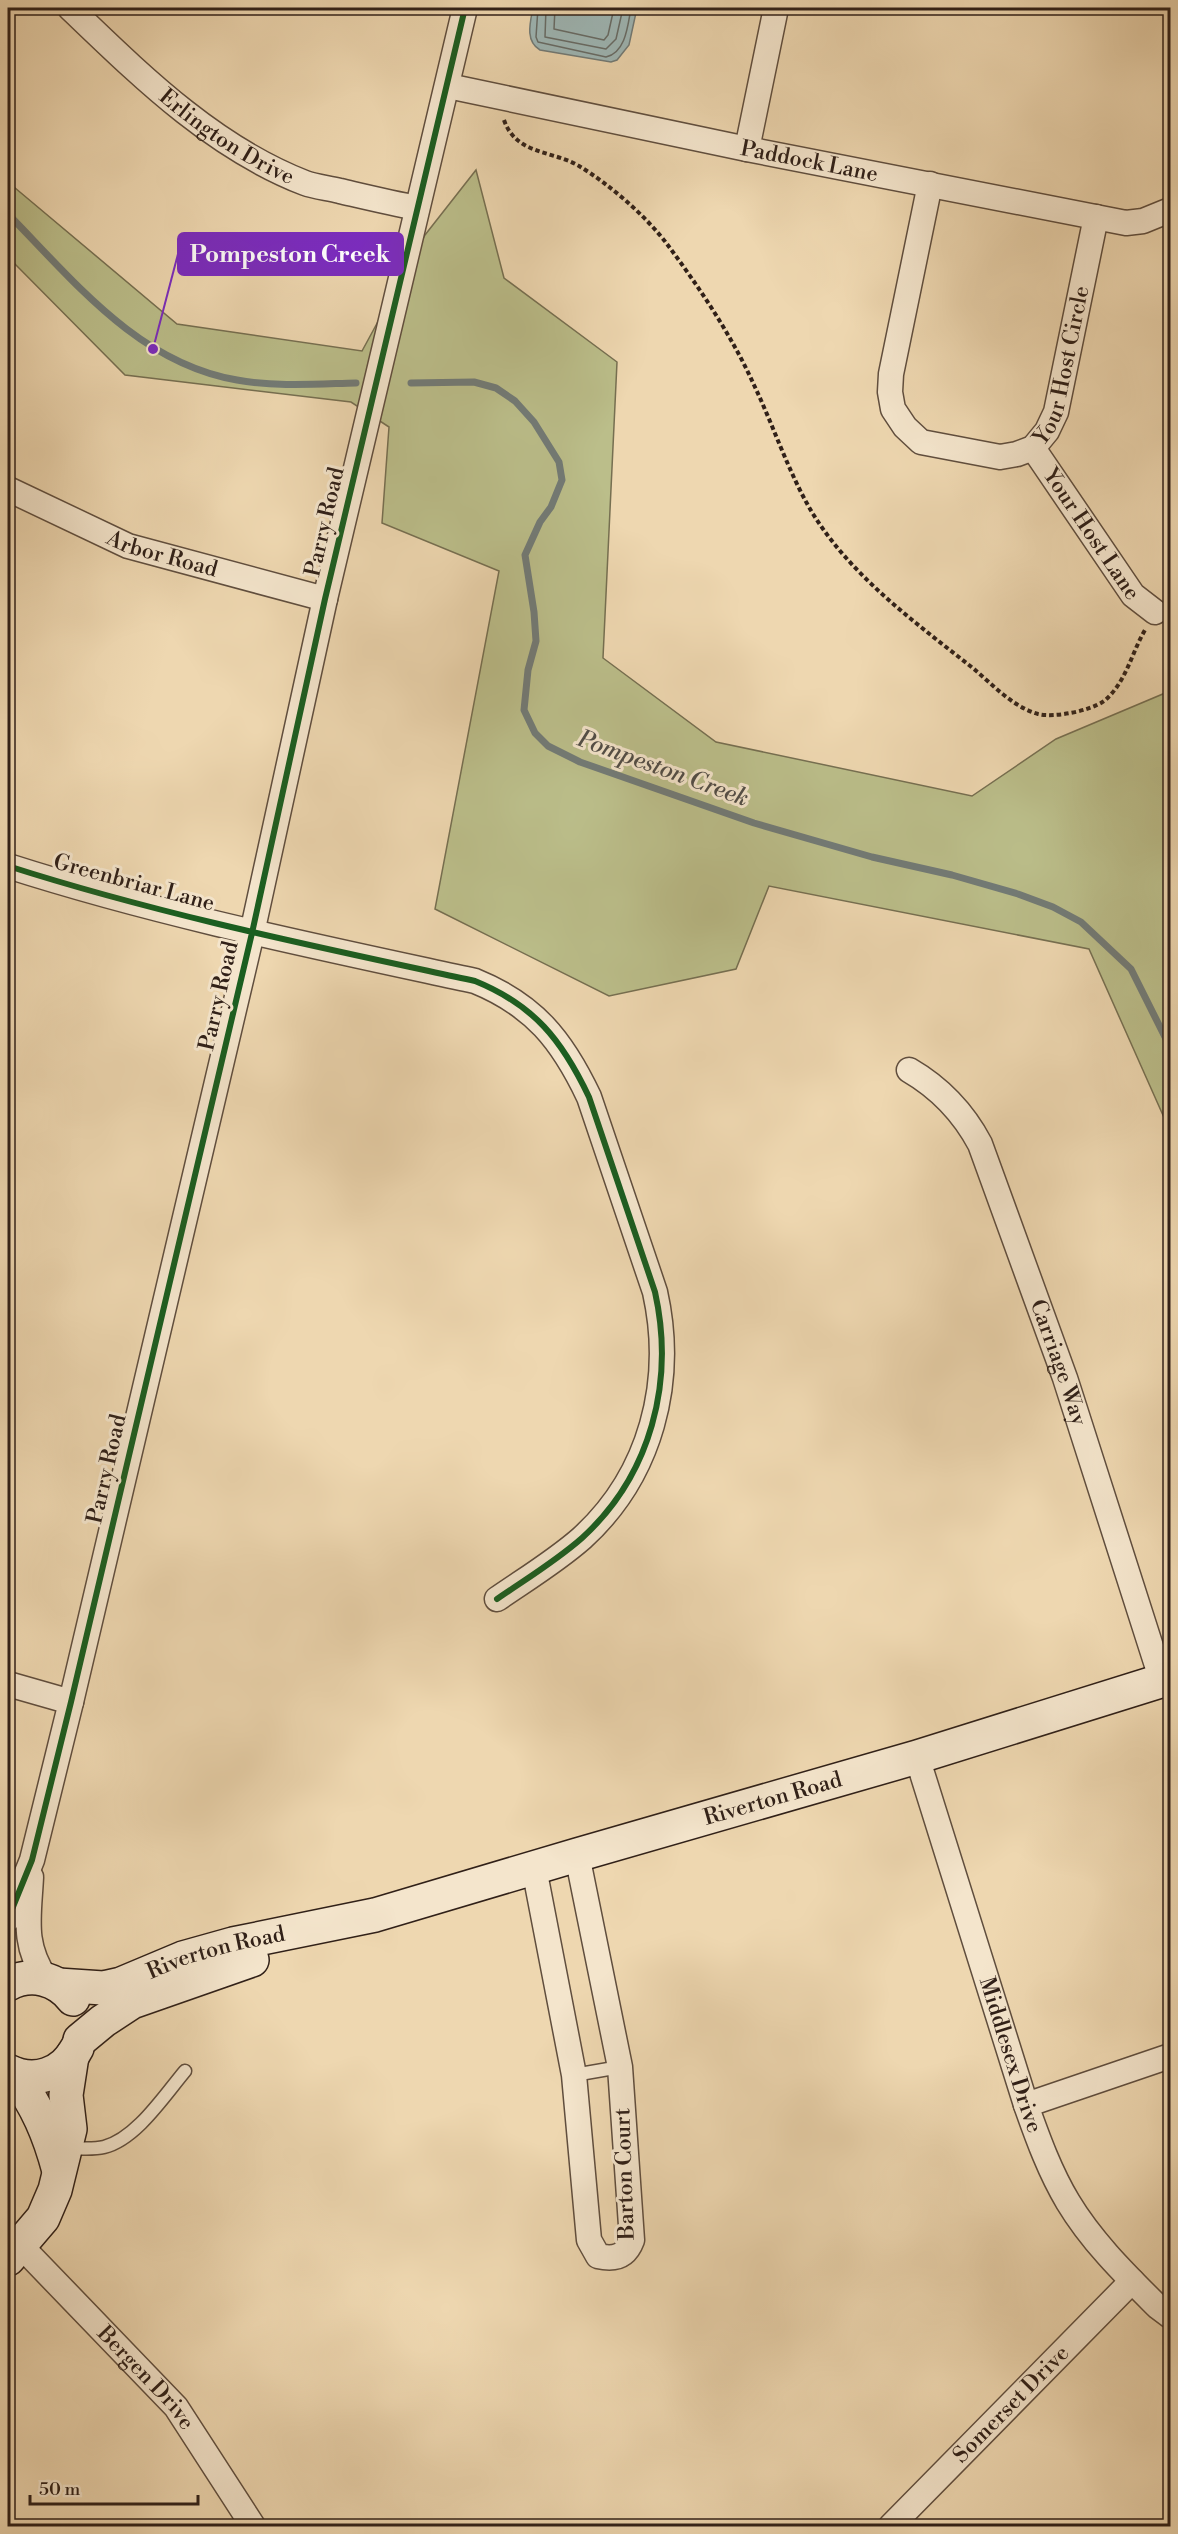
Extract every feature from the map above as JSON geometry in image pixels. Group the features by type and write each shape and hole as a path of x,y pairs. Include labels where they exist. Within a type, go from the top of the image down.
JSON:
{"main road":[{"name":"Riverton Road","path":"8,1984 22,1978 103,1988 121,1984 183,1958 233,1944 375,1915 917,1757 1166,1680"},
{"name":"Riverton Road","path":"11,2072 30,2077 44,2076 56,2071 103,2021 132,2002 297,1946 375,1915"},
{"path":"14,2252 43,2218 56,2190 70,2128 66,2096 82,2024 79,2010 72,1997 52,1982"},
{"path":"11,2072 34,2101 62,2160"}],"street":[{"name":"Erlington Drive","path":"70,8 147,81 176,105 217,135 258,159 306,183 417,208"},
{"name":"Parry Road","path":"8,1919 32,1860 71,1702 252,933 325,600 465,8"},
{"path":"747,150 776,8"},
{"name":"Paddock Lane","path":"448,86 747,150 1126,223 1143,221 1170,210"},
{"name":"Your Host Circle","path":"930,184 891,374 890,392 893,409 905,426 921,442 1000,457 1033,448 1047,431 1056,412 1096,217"},
{"name":"Your Host Lane","path":"1033,448 1133,595 1155,612"},
{"name":"Arbor Road","path":"8,489 128,546 325,600"},
{"name":"Greenbriar Lane","path":"8,866 98,895 252,933 475,981 499,990 524,1006 543,1023 575,1067 589,1097 655,1292 661,1320 663,1352 655,1418 628,1484 609,1510 561,1556 497,1599"},
{"name":"Carriage Way","path":"909,1070 930,1083 953,1104 964,1117 980,1144 1065,1378 1166,1680"},
{"path":"8,1684 71,1702"},
{"name":"Middlesex Drive","path":"917,1757 1026,2105 1047,2162 1069,2203 1094,2240 1132,2281 1170,2316"},
{"name":"Barton Court","path":"534,1868 574,2075 589,2240 598,2256 607,2258 620,2256 628,2250 632,2240 620,2067 577,1855"},
{"name":"Parry Road","path":"32,1860 28,1928 31,1952 52,1982"},
{"path":"1026,2105 1170,2056"},
{"name":"Bergen Drive","path":"14,2252 176,2408 253,2526"},
{"name":"Somerset Drive","path":"891,2526 1132,2281"}],"lane":[{"path":"574,2075 620,2067"},
{"path":"62,2160 119,2142 133,2131 185,2071"}],"path":[{"path":"497,96 506,124 515,139 527,148 566,160 594,176 615,191 658,233 722,324 741,357 807,502 831,539 884,596 990,683 1020,705 1037,714 1047,716 1060,715 1102,702 1115,690 1124,676 1155,612"}],"green space":[{"path":"476,170 504,278 617,362 603,658 716,742 972,796 1056,739 1170,691 1170,1131 1089,949 769,886 736,969 609,996 435,909 499,571 382,523 389,427 351,402 125,375 8,257 8,182 177,324 362,351 425,235"}],"water":[{"path":"533,8 637,8 629,45 617,60 611,62 540,50 530,37"}],"waterway":[{"name":"Pompeston Creek","path":"8,214 110,316 138,338 169,356 201,371 237,380 266,384 356,383"},
{"name":"Pompeston Creek","path":"411,383 474,382 496,388 515,401 534,422 559,462 562,480 551,507 540,522 525,555 536,641 528,670 524,710 535,733 548,746 580,762 754,823 872,857 952,875 1018,894 1053,907 1081,922 1131,969 1170,1047"}],"cycle path":[{"path":"8,1919 32,1860 71,1702 252,933 325,599 465,8"},
{"path":"8,866 182,915 475,981 514,1001 530,1013 557,1042 568,1058 589,1097 655,1292 662,1360 659,1393 652,1425 641,1456 625,1486 606,1513 572,1546 497,1599"}],"place":[{"name":"Pompeston Creek","path":"153,349"}]}
